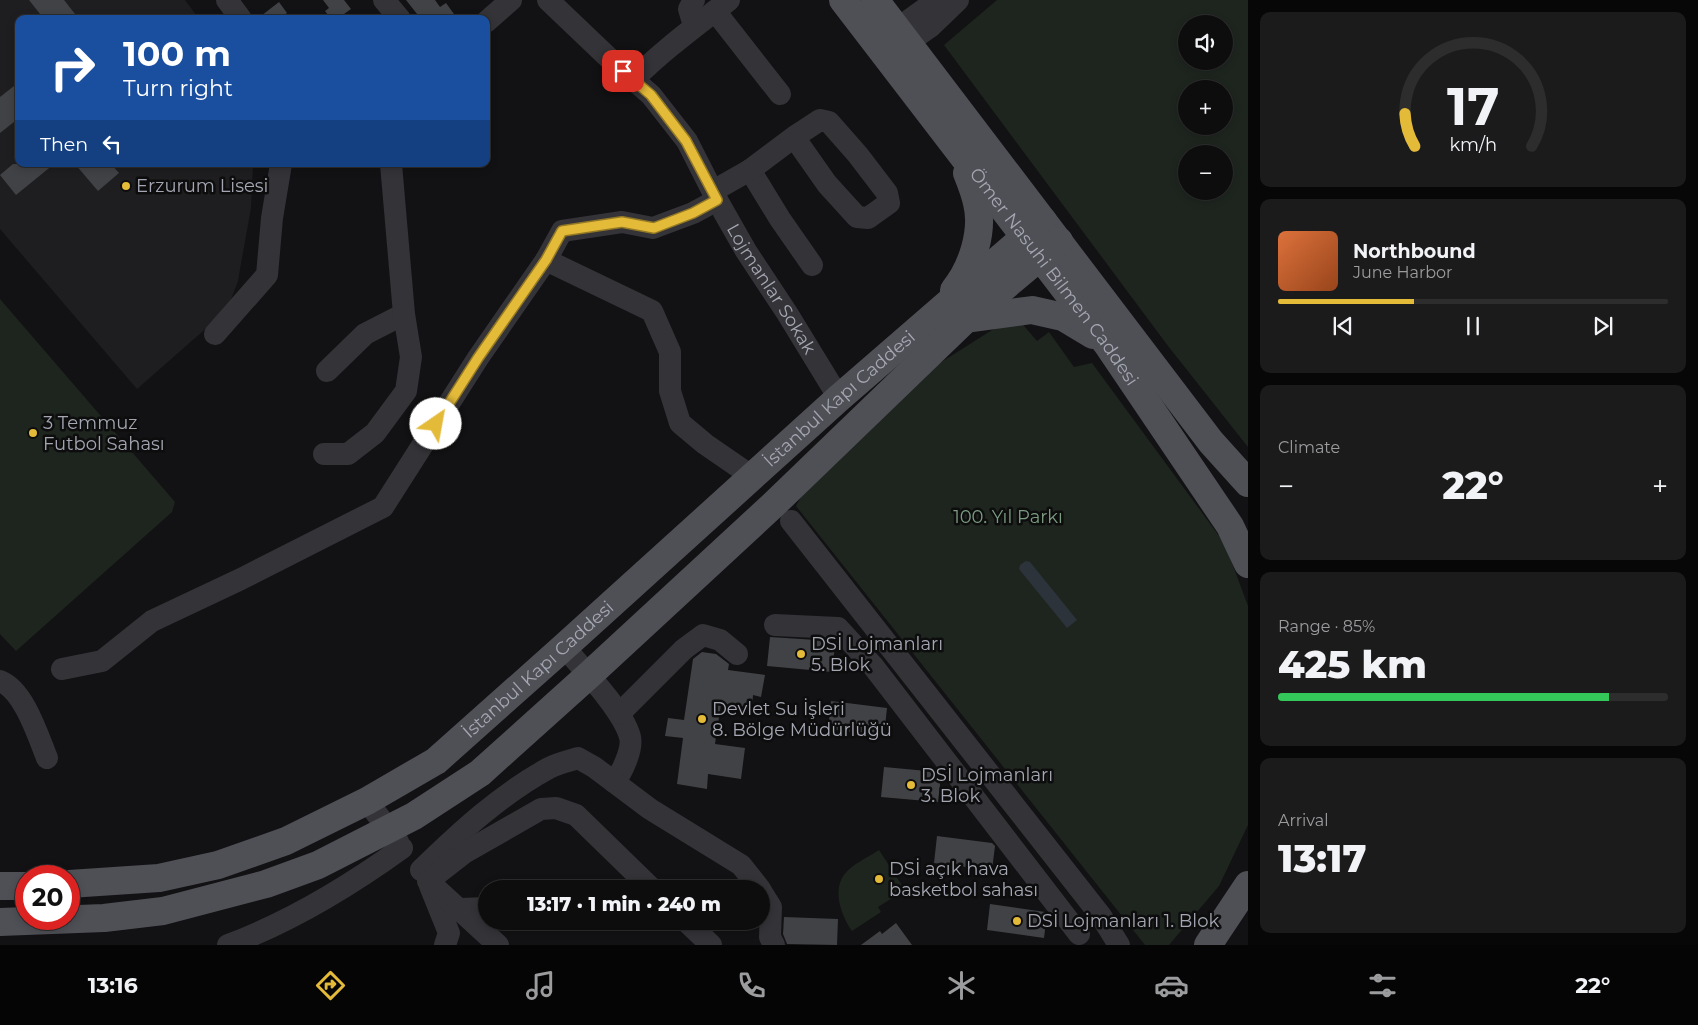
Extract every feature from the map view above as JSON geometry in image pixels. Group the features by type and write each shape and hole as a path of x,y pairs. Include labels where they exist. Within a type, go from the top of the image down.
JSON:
{"main road":[{"name":"Ömer Nasuhi Bilmen Caddesi","path":"843,0 962,157 1042,239 1211,442 1248,483"},
{"name":"Ömer Nasuhi Bilmen Caddesi","path":"875,0 902,36 1042,239 1106,344 1230,526 1248,564"},
{"path":"933,317 957,287 970,262 979,231 978,204 962,157"},
{"path":"933,317 1042,239"},
{"path":"0,922 104,918 163,910 266,884 395,839 414,816 480,773 589,675 773,504 966,319 1042,239"},
{"path":"966,319 1032,310 1063,317 1106,344"},
{"name":"İstanbul Kapı Caddesi","path":"80,883 158,878 218,865 286,841 368,801 436,761 839,398 933,317"},
{"path":"1208,945 1248,885"},
{"path":"0,886 15,886"}],"street":[{"path":"228,0 238,15"},
{"path":"384,0 397,15"},
{"path":"490,18 511,0"},
{"name":"Lojmanlar Sokak","path":"548,0 651,95 686,141 746,251 787,313 839,398"},
{"path":"694,0 689,9 694,26"},
{"path":"902,36 920,13 937,0"},
{"path":"920,13 958,0"},
{"path":"633,80 653,60 694,26 722,6 780,94"},
{"path":"62,669 102,661 152,621 249,575 383,507 478,358 546,260 562,231 622,222 654,228 693,213 794,137"},
{"path":"215,334 267,275 272,218 280,167"},
{"path":"324,454 348,454 355,449 375,433 406,391 411,357 404,314 391,167"},
{"path":"750,170 780,219 812,265"},
{"path":"546,260 652,310 670,352 670,391 680,422 705,444 753,476"},
{"path":"327,370 365,334 404,314"},
{"path":"791,521 1101,916 1119,945"},
{"path":"775,625 838,628 873,666 1072,939 1101,916"},
{"path":"620,713 684,649 703,635 720,640 737,654"},
{"path":"564,647 620,713 630,738 625,765 614,782"},
{"path":"0,681 8,684 29,713 47,758"},
{"path":"424,875 456,835 519,787 551,767 578,758 594,767 650,809 741,865 753,880"},
{"path":"368,801 424,875 498,945"},
{"path":"424,875 541,809 556,808 576,815 643,880"},
{"path":"228,945 256,940 371,871 395,839"},
{"path":"424,875 450,933 445,945"},
{"path":"770,905 770,936 774,945"},
{"path":"461,910 478,909"},
{"path":"695,930 711,945"}],"shaded area":[{"name":"Erzurum Lisesi","path":"0,0 185,0 196,15 15,15 15,167 253,167 251,208 238,281 227,310 137,389 0,229"},
{"path":"1026,561 1030,562 1077,620 1067,628 1019,569 1020,565"}],"green space":[{"path":"997,0 1248,0 1248,447 1168,346 944,45"},
{"path":"0,299 175,502 172,512 16,651 0,634"},
{"name":"100. Yıl Parkı","path":"1019,320 1037,341 1049,332 1074,367 1092,363 1225,544 1248,606 1248,825 1219,886 1169,945 1145,945 796,506 806,488 932,368 992,330"},
{"path":"879,850 905,890 878,907 881,912 852,931 845,919 840,904 840,881 851,868"}],"building":[{"path":"29,0 64,0 76,15 41,15"},
{"path":"323,0 344,0 351,9 343,15 328,15 325,11 329,8"},
{"path":"406,0 435,0 440,7 446,3 454,14 453,15 418,15"},
{"path":"279,2 287,13 284,15 262,15"},
{"path":"15,85 15,121 0,133 0,97"},
{"path":"13,164 15,164 15,167 50,167 16,195 0,175"},
{"path":"78,167 114,167 119,173 98,191"},
{"name":"DSİ Lojmanları 5. Blok","path":"770,637 832,641 835,644 832,672 767,666"},
{"name":"Devlet Su İşleri 8. Bölge Müdürlüğü","path":"702,652 716,654 729,664 728,670 765,675 761,697 753,695 752,708 721,704 715,744 745,748 741,779 708,774 707,789 677,784 683,738 665,736 668,718 684,720 693,659"},
{"path":"831,701 887,708 884,736 828,729"},
{"name":"DSİ Lojmanları 3. Blok","path":"884,767 938,772 941,776 938,802 881,797"},
{"path":"937,836 992,843 995,846 992,870 934,863"},
{"name":"DSİ Lojmanları 1. Blok","path":"990,904 1045,912 1047,914 1044,938 987,930"},
{"path":"784,917 838,919 837,945 787,944 783,934"},
{"path":"896,923 912,945 861,945 880,931 882,934"}],"place":[{"name":"Erzurum Lisesi","path":"126,186"},
{"name":"3 Temmuz Futbol Sahası","path":"33,433"},
{"name":"DSİ Lojmanları 5. Blok","path":"801,654"},
{"name":"Devlet Su İşleri 8. Bölge Müdürlüğü","path":"702,719"},
{"name":"DSİ Lojmanları 3. Blok","path":"911,785"},
{"name":"DSİ açık hava basketbol sahası","path":"879,879"},
{"name":"DSİ Lojmanları 1. Blok","path":"1017,921"}],"route":[{"path":"436,424 478,358 546,260 562,231 622,222 654,228 693,213 717,200 686,141 651,95 623,71"}]}
